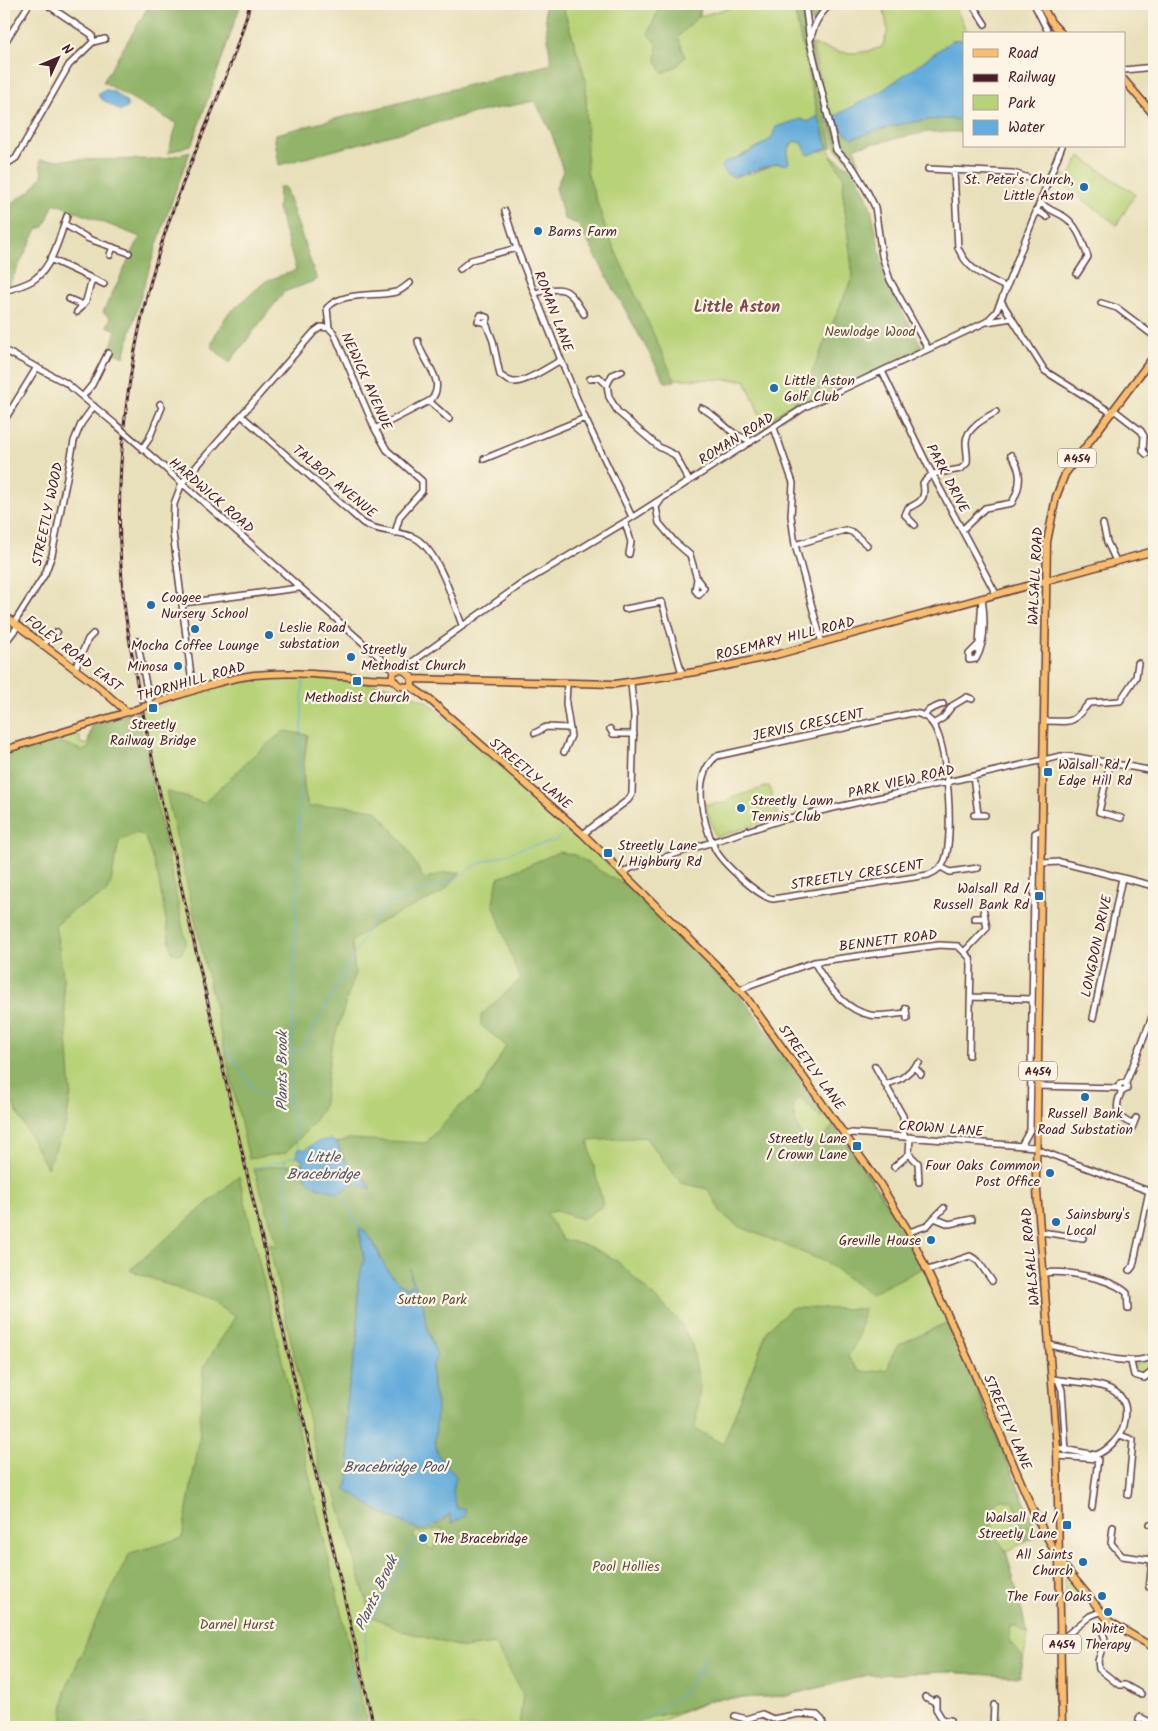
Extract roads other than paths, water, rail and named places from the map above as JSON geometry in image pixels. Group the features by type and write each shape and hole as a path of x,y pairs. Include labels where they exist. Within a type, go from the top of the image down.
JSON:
{"main road":[{"path":"1041,4 1051,22 1060,32"},
{"path":"1126,82 1154,115"},
{"name":"WALSALL ROAD","path":"1060,1561 1056,1548 1057,1448 1055,1379 1050,1345 1040,1232 1036,1148 1045,580 1050,525 1056,497 1065,474 1154,356"},
{"name":"ROSEMARY HILL ROAD","path":"411,683 567,684 630,682 682,674 772,656 822,643 1154,551"},
{"name":"FOLEY ROAD EAST","path":"4,615 121,705 127,712"},
{"path":"392,679 398,671"},
{"name":"STREETLY LANE","path":"398,671 407,672 411,683 583,834 740,990 880,1184 909,1232 928,1270 1035,1515 1056,1548"},
{"name":"THORNHILL ROAD","path":"4,750 220,683 262,675 338,675 392,679 402,687 411,683"},
{"path":"1060,1561 1068,1574 1109,1621 1154,1648"},
{"name":"A454","path":"1060,1561 1062,1727"},
{"path":"1061,1575 1068,1574"}],"street":[{"path":"4,44 28,4"},
{"path":"46,4 92,35 93,42"},
{"path":"805,4 810,42 836,150 854,169 868,191 875,207 882,256 890,280 928,349"},
{"path":"810,42 814,26 832,4"},
{"path":"972,4 985,24"},
{"path":"1034,4 1048,32"},
{"path":"4,166 16,158 69,65 93,42 106,39"},
{"path":"1126,70 1154,67"},
{"name":"ROMAN ROAD","path":"398,671 520,585 625,522 805,408 986,322 996,312 1007,288 1061,148"},
{"path":"928,169 1013,172 1047,184"},
{"path":"954,171 958,248 969,267 1007,288"},
{"path":"1040,202 1048,210 1064,217 1082,240 1088,257 1077,274"},
{"path":"1036,210 1047,216"},
{"name":"ROMAN LANE","path":"505,211 517,248 560,360 632,517"},
{"path":"4,291 36,279 50,258 68,216"},
{"path":"64,224 89,239 129,253"},
{"path":"110,255 113,247"},
{"path":"460,269 471,260 517,248"},
{"path":"50,258 104,284"},
{"path":"77,312 83,305 92,279"},
{"name":"NEWICK AVENUE","path":"395,533 400,516 422,490 422,481 387,450 375,430 334,333 329,328 327,308 330,304 358,297 398,292 410,283"},
{"path":"535,293 562,289 570,292 584,314"},
{"path":"69,299 83,305"},
{"path":"1001,301 1045,370 1142,431 1144,436 1142,453"},
{"path":"1101,303 1113,306 1154,336"},
{"path":"986,322 1012,318"},
{"path":"486,324 493,341 500,375 509,381 515,383 524,380 560,360"},
{"path":"193,691 173,533 174,504 182,484 314,332 321,327 329,328"},
{"path":"375,430 429,401 436,393 437,383 418,341"},
{"name":"HARDWICK ROAD","path":"4,350 66,383 83,396 299,588 398,671"},
{"path":"83,396 92,385 99,366 108,353"},
{"path":"4,420 37,367"},
{"path":"607,385 612,376 622,371"},
{"name":"PARK DRIVE","path":"882,371 932,474 996,594"},
{"path":"590,379 599,377 607,385 609,397 618,412 660,447 675,456 689,481"},
{"path":"429,401 449,419"},
{"path":"142,449 162,407 160,404"},
{"path":"710,405 704,409 721,420 734,433 745,436 751,442"},
{"name":"STREETLY WOOD","path":"4,644 46,574 52,555 74,441 81,424 94,406"},
{"path":"915,524 905,516 908,508 922,502 925,495 923,483 932,474 961,469 967,463 966,440 970,432 981,420 996,412"},
{"name":"TALBOT AVENUE","path":"242,416 370,528 416,538 436,560 462,625"},
{"path":"484,459 585,418"},
{"path":"774,428 793,483 791,516 795,545 822,643"},
{"path":"963,529 985,508 1012,503 1017,493 1020,478 1019,465 1011,455"},
{"path":"664,496 656,507 659,523 675,542 690,555 696,579"},
{"path":"625,522 631,542 629,554"},
{"path":"1103,524 1107,542 1116,561"},
{"path":"795,545 845,530 852,532 857,539 867,545"},
{"path":"183,603 299,588"},
{"path":"977,650 980,644 982,598"},
{"path":"625,610 662,602 682,674"},
{"path":"42,645 57,632"},
{"path":"75,669 86,642 93,634"},
{"path":"137,641 147,706"},
{"path":"1044,721 1073,721 1078,718 1089,703 1120,701 1136,677 1138,663"},
{"path":"583,834 632,794 634,734 630,682"},
{"path":"567,684 568,728 570,736 567,750"},
{"path":"933,724 943,718 952,706 969,696"},
{"path":"943,704 930,710 924,716 933,724 937,733 947,782"},
{"name":"JERVIS CRESCENT","path":"712,842 703,808 702,782 706,766 717,756 904,715 917,714 924,716"},
{"path":"535,733 541,728 568,728"},
{"path":"541,728 545,734"},
{"path":"610,729 613,734 634,734"},
{"name":"PARK VIEW ROAD","path":"623,873 631,868 781,820 1043,760 1069,756 1154,771"},
{"path":"1110,763 1099,812 1121,818"},
{"path":"973,776 976,815 985,815"},
{"name":"STREETLY CRESCENT","path":"712,842 719,854 756,891 773,899 928,875 941,867 947,848 947,782"},
{"name":"WALSALL ROAD","path":"1021,1146 1030,1130 1031,999 1036,833 1042,830"},
{"path":"1042,862 1060,862 1154,886"},
{"path":"941,867 950,872 978,868"},
{"name":"LONGDON DRIVE","path":"1093,1018 1122,878"},
{"path":"969,1055 971,966 965,951 988,931 983,907"},
{"path":"974,918 984,918"},
{"name":"BENNETT ROAD","path":"740,990 814,962 842,956 950,944 958,946 965,951"},
{"path":"814,962 836,994 844,1003 857,1011 872,1015 906,1014"},
{"path":"971,997 1031,999"},
{"path":"1134,1123 1119,1120 1117,1105 1120,1083 1126,1083 1154,1012"},
{"path":"886,1085 902,1078 916,1065 921,1074"},
{"path":"875,1070 886,1085 903,1116 904,1137"},
{"path":"1037,1086 1120,1090"},
{"name":"CROWN LANE","path":"845,1135 852,1133 1036,1148 1151,1192"},
{"path":"894,1167 909,1154 910,1137"},
{"path":"909,1154 918,1163 919,1182"},
{"path":"1130,1270 1133,1266 1151,1192"},
{"path":"909,1232 927,1226 944,1208"},
{"path":"934,1218 948,1224 972,1219"},
{"path":"1040,1232 1083,1238"},
{"path":"928,1270 970,1256 978,1261 992,1281"},
{"path":"1044,1273 1054,1271 1113,1283 1127,1293 1128,1309"},
{"path":"1050,1345 1131,1362 1152,1357 1153,1371 1144,1378 1134,1375 1131,1362"},
{"path":"1055,1379 1112,1389 1118,1392 1128,1411 1120,1435 1105,1450 1096,1455 1057,1448"},
{"path":"1055,1379 1062,1390 1066,1450"},
{"path":"1120,1435 1133,1440 1128,1495"},
{"path":"1057,1456 1098,1460 1092,1507"},
{"path":"1113,1527 1109,1544 1122,1556 1152,1560"},
{"path":"1151,1583 1154,1541"},
{"path":"1062,1640 1090,1616 1100,1612"},
{"path":"1109,1621 1102,1630 1105,1639 1098,1664 1099,1669 1119,1685 1125,1685 1139,1694"},
{"path":"1108,1684 1112,1678"},
{"path":"925,1697 935,1700 942,1720 947,1727"},
{"path":"993,1727 994,1705"},
{"path":"736,1716 746,1719 762,1714 773,1719 798,1714 817,1715 822,1720 824,1727"},
{"path":"1139,1720 1140,1717 1154,1724"},
{"path":"942,1720 950,1720"}],"water":[{"path":"953,40 963,40 963,120 935,119 908,123 853,138 843,131 841,127 830,124 829,119 880,92"},
{"path":"105,89 116,93 127,103 127,108 121,111 100,98 98,94"},
{"path":"818,116 828,148 808,155 802,143 795,141 787,153 789,163 786,165 778,163 734,177 726,174 722,167 724,163 746,154 771,139 776,127 801,119 808,122"},
{"name":"Little Bracebridge","path":"329,1139 337,1143 348,1165 361,1172 371,1189 355,1183 339,1193 318,1187 309,1181 305,1176 302,1160 296,1156 298,1150 302,1148 304,1150 317,1142"},
{"name":"Bracebridge Pool","path":"359,1228 371,1238 384,1264 397,1281 407,1288 412,1286 411,1277 422,1298 428,1331 437,1356 432,1367 433,1389 437,1405 435,1442 438,1455 456,1476 453,1493 457,1508 465,1509 466,1516 452,1523 450,1514 431,1528 417,1529 378,1511 346,1489 350,1472 346,1404 358,1336 358,1282 364,1260"}],"waterway":[{"name":"Plants Brook","path":"299,1149 290,1109 303,680"},
{"path":"291,1050 301,1051 380,908 459,877 478,864 526,847 555,841 559,837"},
{"path":"225,1046 254,1090 288,1103"},
{"path":"289,1158 296,1156"},
{"path":"285,1160 284,1172 291,1226"},
{"path":"252,1169 286,1160"},
{"name":"Plants Brook","path":"341,1192 360,1229"},
{"name":"Plants Brook","path":"367,1660 365,1641 368,1626 384,1600 396,1573 404,1565 404,1556 417,1539"},
{"path":"634,1727 682,1694 692,1681 704,1658"},
{"name":"Plants Brook","path":"350,1664 356,1727"},
{"path":"696,1675 705,1673"}],"railway":[{"path":"250,4 232,61 166,230 152,276 141,323 131,370 125,418 119,515 121,563 125,611 132,654 157,781 374,1727"}],"place":[{"name":"St. Peter's Church, Little Aston","path":"1084,187"},
{"name":"Barns Farm","path":"538,231"},
{"name":"Little Aston Golf Club","path":"774,388"},
{"name":"Coogee Nursery School","path":"151,605"},
{"name":"Mocha Coffee Lounge","path":"195,629"},
{"name":"Leslie Road substation","path":"269,635"},
{"name":"Streetly Methodist Church","path":"351,657"},
{"name":"Minosa","path":"178,666"},
{"name":"Methodist Church","path":"357,681"},
{"name":"Streetly Railway Bridge","path":"153,708"},
{"name":"Walsall Rd / Edge Hill Rd","path":"1048,772"},
{"name":"Streetly Lawn Tennis Club","path":"741,808"},
{"name":"Streetly Lane / Highbury Rd","path":"608,853"},
{"name":"Walsall Rd / Russell Bank Rd","path":"1039,896"},
{"name":"Russell Bank Road Substation","path":"1085,1097"},
{"name":"Streetly Lane / Crown Lane","path":"857,1146"},
{"name":"Four Oaks Common Post Office","path":"1050,1173"},
{"name":"Sainsbury's Local","path":"1056,1222"},
{"name":"Greville House","path":"931,1240"},
{"name":"Walsall Rd / Streetly Lane","path":"1067,1525"},
{"name":"The Bracebridge","path":"423,1538"},
{"name":"All Saints Church","path":"1083,1562"},
{"name":"The Four Oaks","path":"1102,1596"},
{"name":"White Therapy","path":"1108,1612"}],"district":[{"name":"Little Aston","path":"737,306"}],"park label":[{"name":"Newlodge Wood","path":"870,331"},
{"name":"Sutton Park","path":"432,1299"},
{"name":"Pool Hollies","path":"626,1566"},
{"name":"Darnel Hurst","path":"237,1624"}]}
